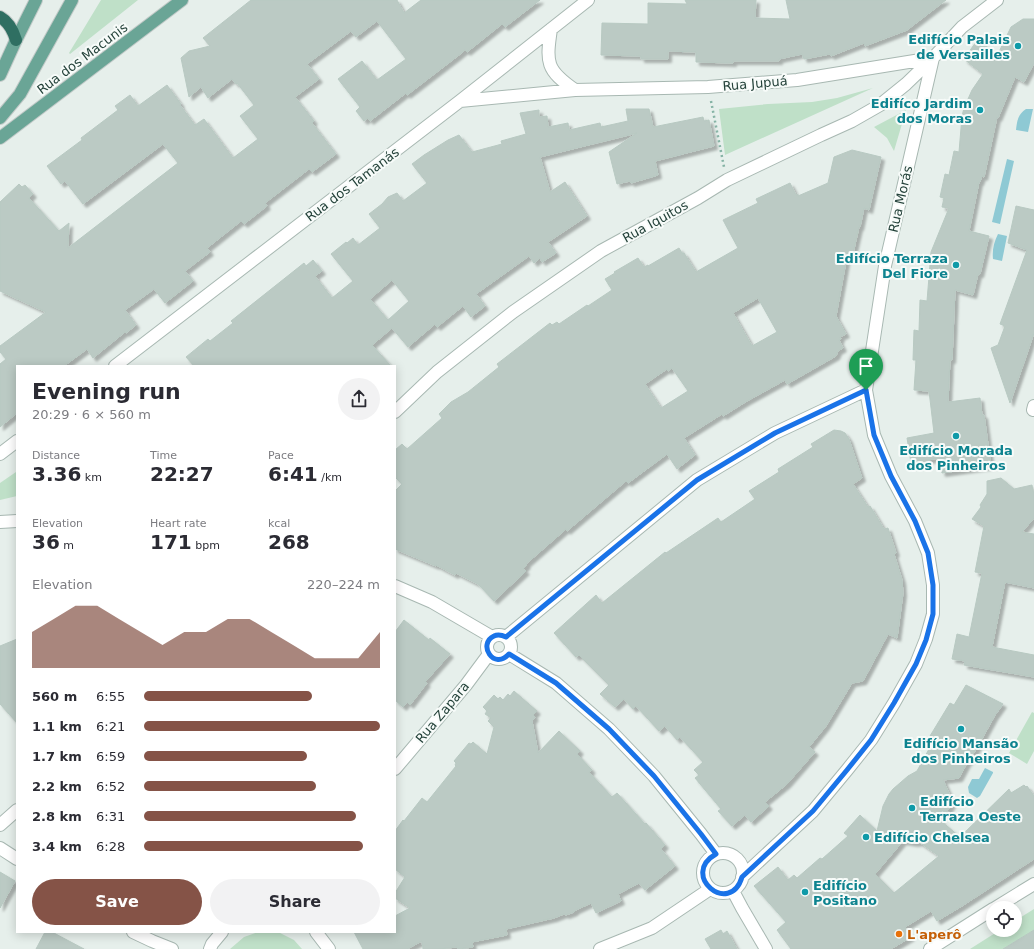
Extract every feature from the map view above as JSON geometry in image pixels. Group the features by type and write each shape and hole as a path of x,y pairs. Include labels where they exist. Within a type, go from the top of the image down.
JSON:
{"highway":[{"path":"0,17 13,30 16,40"}],"main road":[{"path":"0,75 36,0"},
{"path":"0,118 20,94 72,0"},
{"name":"Rua dos Macunis","path":"0,138 182,0"}],"street":[{"name":"Rua dos Tamanás","path":"116,365 460,101 588,0"},
{"path":"933,58 962,27 997,0"},
{"path":"551,29 548,59 551,67 561,80 575,90"},
{"name":"Rua Jupuá","path":"460,101 575,90 708,87 797,80 933,58"},
{"name":"Rua Iquitos","path":"396,411 438,372 513,312 601,251 698,198 727,180 852,121 880,105 906,84 933,58"},
{"name":"Rua Morás","path":"742,877 813,811 871,740 916,664 926,640 933,614 933,585 928,553 915,521 891,476 874,435 866,390 885,266 933,58"},
{"path":"506,637 697,480 775,433 866,390"},
{"path":"0,454 16,442"},
{"path":"0,522 16,521"},
{"path":"396,586 432,602 492,637"},
{"path":"499,635 506,637 511,643 512,647 509,654 503,659 495,659 489,654 487,646 490,639 499,635"},
{"name":"Rua Zapara","path":"396,769 489,654"},
{"path":"509,654 556,683 609,729 654,776 716,854"},
{"path":"0,825 16,811"},
{"path":"0,848 16,858"},
{"path":"725,853 738,860 743,871 742,877 741,882 733,891 727,893 715,892 706,884 703,873 704,867 710,857 716,854 725,853"},
{"path":"1007,901 1034,884"},
{"path":"600,949 652,928 710,889"},
{"path":"733,891 766,949"},
{"path":"930,949 986,914"},
{"path":"135,933 172,949"},
{"path":"210,949 212,944 221,933"},
{"path":"317,933 329,949"}],"path":[{"path":"708,87 727,180"}],"green space":[{"path":"101,0 138,0 70,54 69,53"},
{"path":"873,88 725,155 719,109 768,104 812,102 837,98"},
{"path":"906,110 894,151 887,138 874,127"},
{"path":"16,472 16,496 0,500 0,483"},
{"path":"1032,712 1034,713 1034,751 1027,764 1009,753"},
{"path":"1034,909 1034,930 1003,949 970,949 989,937 1022,937 1022,917"},
{"path":"255,933 280,933 294,940 302,949 230,949 244,937"}],"water":[{"path":"1026,109 1033,109 1028,132 1016,130 1018,118"},
{"path":"1007,159 1014,161 1000,224 992,222"},
{"path":"998,234 1007,236 1002,261 993,259 995,240"},
{"path":"985,768 993,773 980,796 977,798 969,793 968,787 972,779 979,779"}],"building":[{"path":"251,0 397,0 404,13 421,0 540,0 505,27 502,24 467,52 465,50 407,95 406,93 370,121 368,118 364,121 356,111 360,107 338,79 362,61 377,80 406,59 377,21 356,37 351,31 307,64 319,79 295,97 314,121 312,123 336,154 312,172 309,169 265,203 267,206 244,224 241,221 207,248 210,252 185,271 193,281 165,303 154,289 125,310 136,325 93,358 87,349 65,365 16,365 16,414 0,427 0,364 6,359 0,352 0,346 46,312 0,291 0,202 19,184 22,187 25,185 33,194 29,198 59,231 69,223 68,248 178,163 163,144 83,204 65,181 61,184 47,166 82,140 81,138 118,110 115,106 130,95 138,106 167,85 195,125 204,119 233,158 258,139 240,116 254,105 237,83 236,84 232,79 208,98 201,87 189,97 181,58 189,51 210,46 203,38"},
{"path":"685,0 756,0 755,18 790,19 786,0 946,0 907,30 865,46 864,43 831,56 830,54 804,59 802,54 779,59 779,61 733,61 733,63 696,62 696,52 668,51 668,59 641,59 641,56 601,55 602,23 648,24 648,3 687,4"},
{"path":"1023,19 1034,19 1034,63 1024,82 1015,77 998,118 997,117 984,177 982,176 979,182 969,231 989,236 980,274 978,274 973,295 955,290 952,360 950,360 948,402 980,398 982,415 984,415 991,466 942,473 939,458 911,463 907,438 934,433 929,391 914,390 916,360 913,360 914,330 919,331 920,300 927,301 931,252 949,208 942,207 944,198 940,197 945,174 949,175 954,151 959,152 964,108 972,90 983,74 964,59 978,39 997,56 1011,27"},
{"path":"626,109 649,109 653,127 703,117 704,121 709,120 714,146 655,161 658,175 631,183 630,181 617,184 609,152 637,133 540,157 550,192 565,182 587,216 548,242 556,253 542,262 540,258 534,263 529,256 476,294 485,306 471,317 463,306 437,327 435,324 408,347 392,328 372,345 390,365 193,365 186,357 208,339 210,341 233,323 231,321 304,263 306,266 313,260 322,271 315,276 332,298 353,281 331,254 353,238 358,245 380,228 369,214 382,204 388,197 397,193 403,201 427,183 412,164 448,140 459,135 472,152 502,144 501,141 526,134 520,113 539,110 539,117 547,116 548,127 568,123 569,130 600,123 601,127 628,121","holes":["392,280 409,301 388,320 370,299"]},
{"path":"852,150 881,157 869,210 864,208 852,258 847,256 836,316 846,334 840,337 841,339 839,340 843,348 838,351 836,356 787,384 785,380 723,416 722,414 684,438 695,455 677,469 667,454 628,483 626,481 567,531 566,529 526,564 527,565 523,569 526,571 494,601 478,584 456,573 455,575 436,565 396,549 396,490 402,484 396,478 396,449 402,444 407,449 442,418 439,414 451,402 468,392 499,367 497,364 550,323 552,325 557,322 559,324 612,290 605,279 638,258 644,267 679,248 696,272 738,248 723,220 758,203 756,199 790,183 798,196 828,183 834,157","holes":["758,298 777,332 752,346 733,313","672,368 688,391 661,408 645,384 667,369 668,371"]},
{"path":"1016,206 1034,210 1034,333 1010,403 991,348 998,345 1005,326 1000,324 1027,250 1008,243"},
{"path":"834,430 845,433 849,439 862,478 853,484 868,507 870,506 884,529 888,528 896,553 894,554 902,580 903,593 897,638 888,634 863,681 852,683 826,726 809,747 815,752 787,784 765,802 769,806 751,822 745,815 732,826 718,811 721,809 695,778 699,775 694,770 703,762 680,737 677,740 665,726 659,731 636,706 633,709 624,699 615,707 600,694 609,685 579,655 576,657 554,633 596,595 602,603 665,552 666,553 718,518 721,522 755,499 749,491 779,472 778,469 813,447 811,444"},
{"path":"1001,478 1014,489 1032,485 1034,493 1034,518 1022,532 1034,534 1034,588 1005,582 992,647 1034,655 1034,677 964,665 965,661 952,659 957,634 969,637 982,573 975,572 984,526 972,519 981,507 980,505 987,494 987,481"},
{"path":"404,620 429,640 430,638 450,654 425,682 427,683 410,705 407,702 403,707 396,701 396,631"},
{"path":"16,639 16,722 0,704 0,646"},
{"path":"966,685 1003,704 995,715 959,778 943,780 952,800 952,804 940,820 960,837 1009,789 1011,793 1024,785 1026,787 1027,786 1034,796 1034,859 937,921 931,911 905,927 911,937 891,949 791,949 777,930 786,922 754,886 778,867 788,880 794,875 797,878 820,858 822,859 848,836 844,833 860,815 877,831 883,806 889,794 908,776 917,771 935,738 930,736 950,703 954,705","holes":["903,841 915,843 919,842 939,856 894,893 875,874"]},
{"path":"514,691 537,711 533,715 535,717 532,721 538,753 559,731 580,751 577,754 592,770 589,772 612,797 617,793 665,845 661,849 675,866 645,890 639,883 618,894 621,901 596,913 591,903 566,915 564,914 554,918 506,929 507,935 472,942 473,947 459,949 456,947 423,949 422,941 407,949 363,949 355,933 396,933 396,915 410,908 396,899 396,891 405,877 396,870 396,830 422,798 427,802 456,766 454,761 469,743 471,744 473,742 487,754 494,727 488,721 491,718 485,714 487,711 483,707 494,695 498,699 500,697 503,700 508,694 510,696"},
{"path":"0,872 15,881 0,908"},
{"path":"721,930 723,934 727,931 737,949 711,949 705,939"},
{"path":"1034,930 1034,949 1003,949"},
{"path":"44,933 54,933 84,949 36,949"}],"place":[{"name":"Edifício Palais de Versailles","path":"1018,46"},
{"name":"Edifíco Jardim dos Moras","path":"980,110"},
{"name":"Edifício Terraza Del Fiore","path":"956,265"},
{"name":"Edifício Morada dos Pinheiros","path":"956,436"},
{"name":"Edifício Mansão dos Pinheiros","path":"961,729"},
{"name":"Edifício Terraza Oeste","path":"912,808"},
{"name":"Edifício Chelsea","path":"866,837"},
{"name":"Edifício Positano","path":"805,892"},
{"name":"L'aperô","path":"899,934"}],"route":[{"path":"866,390 874,435 891,476 915,521 928,553 933,585 933,614 926,640 916,664 871,740 813,811 742,877 741,882 733,891 727,893 715,892 706,884 703,873 706,862 710,857 716,854 654,776 609,729 556,683 509,654 503,659 495,659 487,651 488,642 496,635 503,635 506,637 697,480 775,433 866,390"}]}
